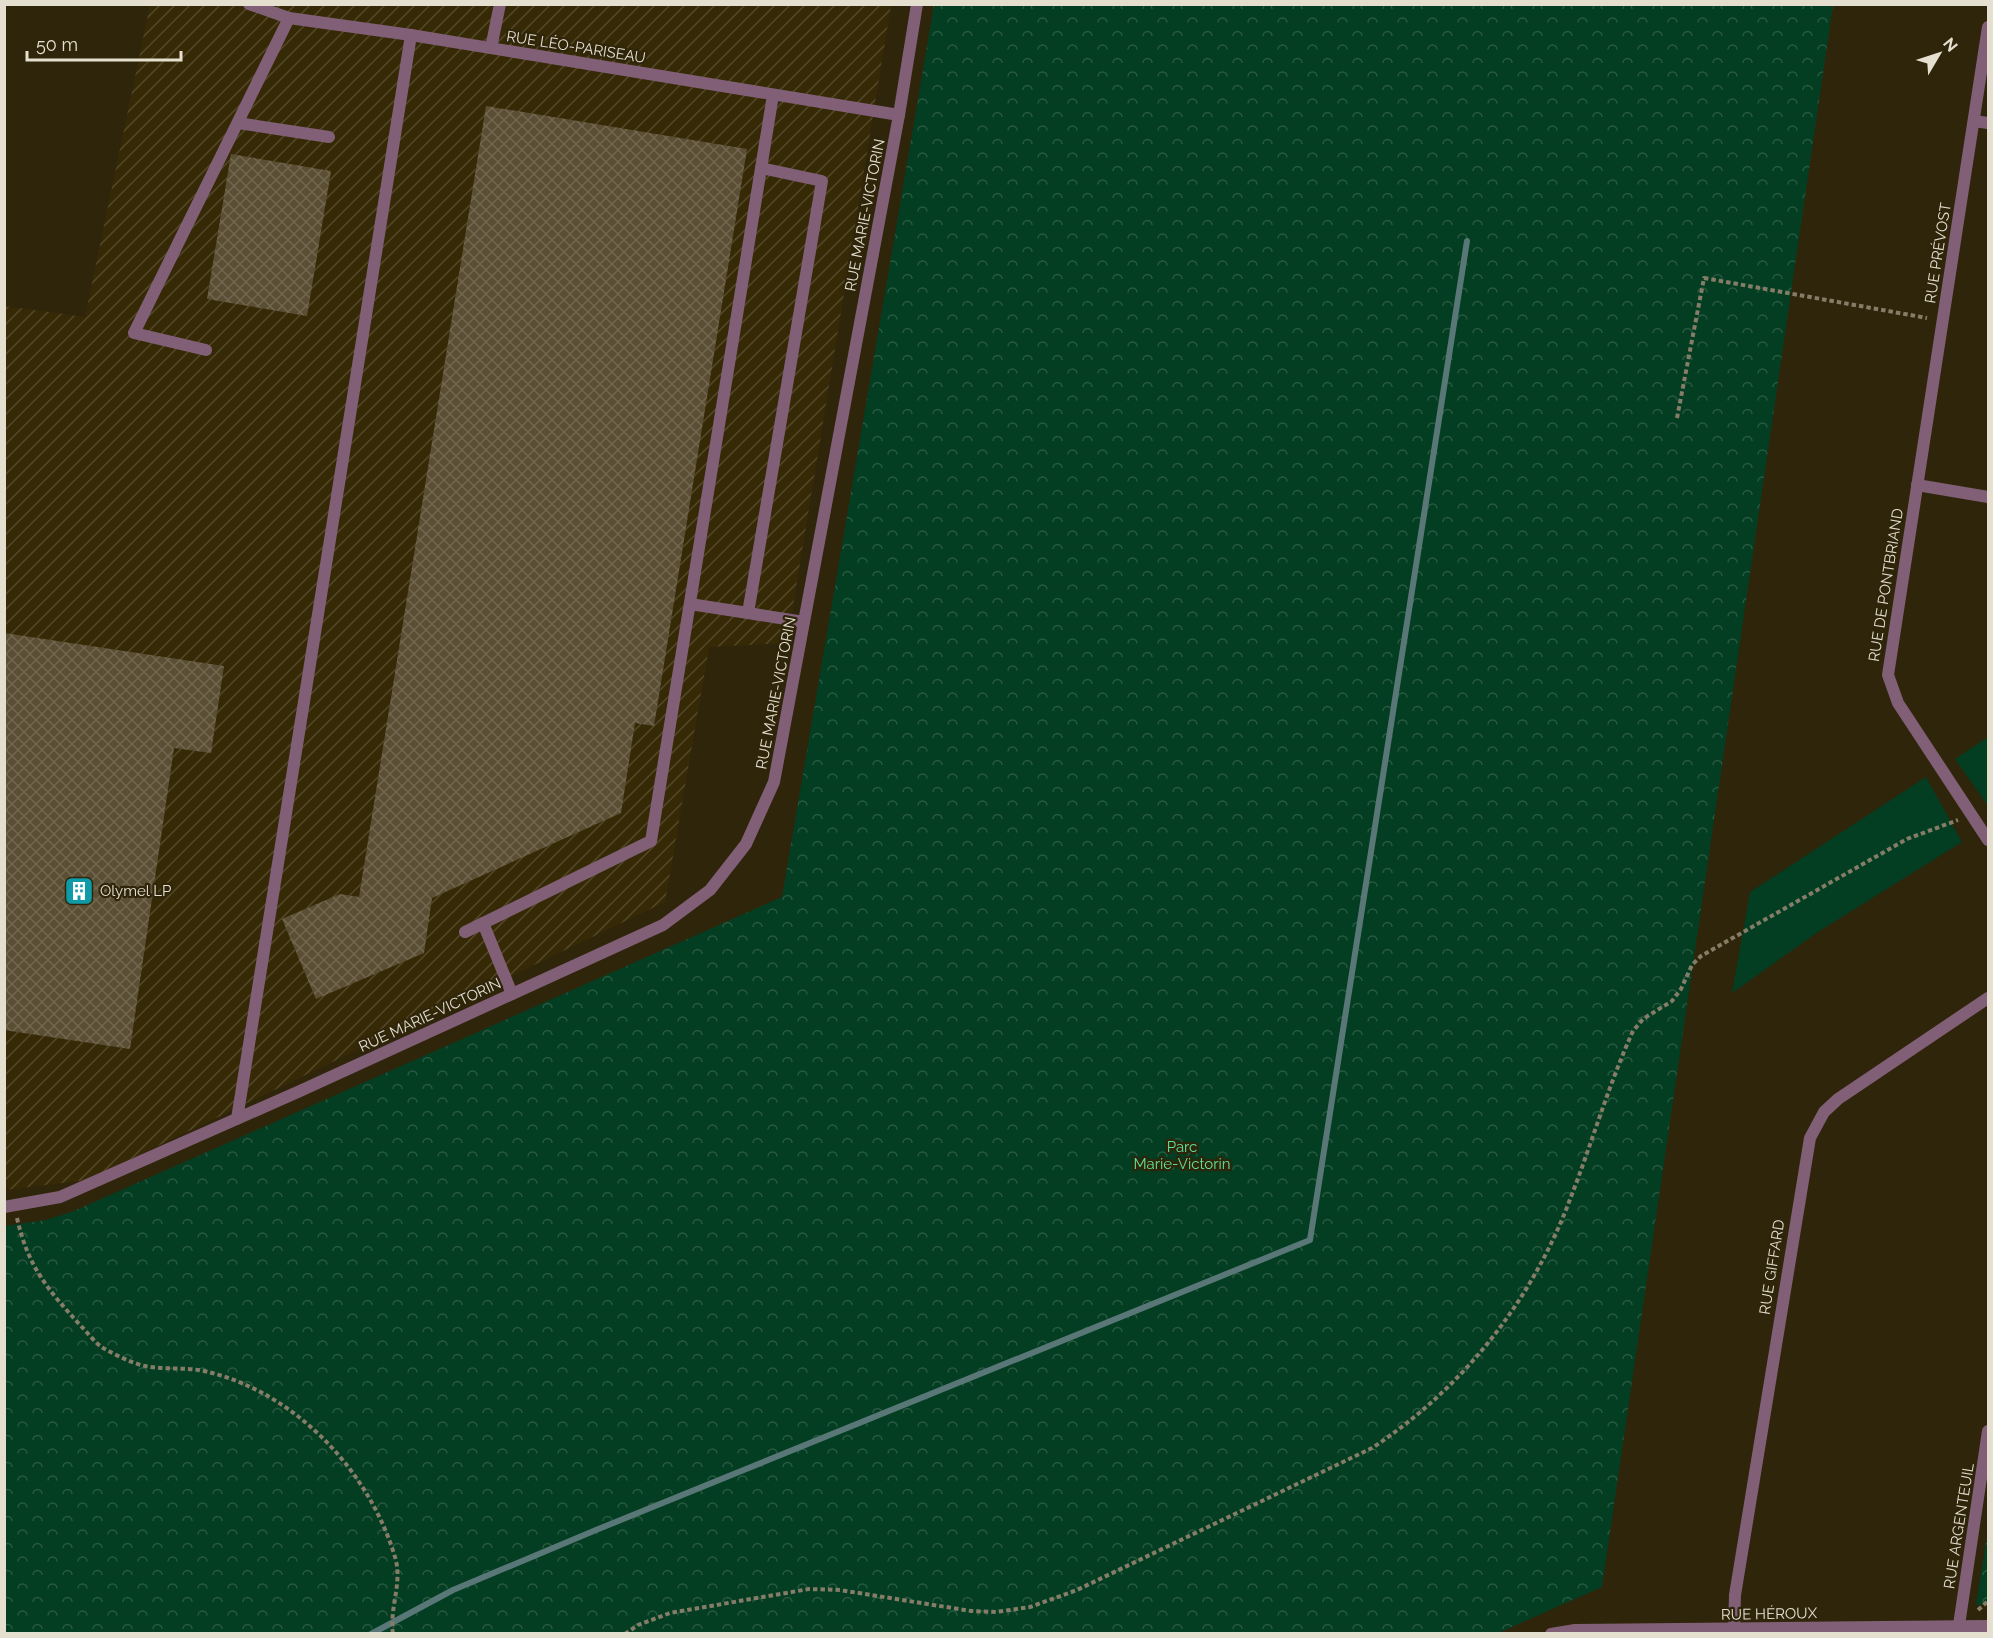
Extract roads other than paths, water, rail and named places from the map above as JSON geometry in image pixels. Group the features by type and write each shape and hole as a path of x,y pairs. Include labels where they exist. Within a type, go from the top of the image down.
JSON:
{"street":[{"name":"RUE LÉO-PARISEAU","path":"249,4 289,18 411,35 898,115"},
{"path":"491,48 500,4"},
{"name":"RUE MARIE-VICTORIN","path":"9,1206 60,1197 663,925 710,890 746,844 774,782 917,4"},
{"path":"206,351 134,333 289,18"},
{"name":"RUE PRÉVOST","path":"1917,485 1989,27"},
{"path":"237,1119 411,35"},
{"path":"465,932 651,841 773,95"},
{"path":"1974,121 1989,123"},
{"path":"238,123 329,137"},
{"path":"748,613 822,181 761,168"},
{"path":"1917,485 1989,497"},
{"name":"RUE DE PONTBRIAND","path":"1917,485 1888,675 1898,703 1989,840"},
{"path":"690,604 804,622"},
{"path":"483,923 512,994"},
{"name":"RUE GIFFARD","path":"1734,1629 1735,1595 1810,1138 1818,1120 1838,1099 1989,998"},
{"name":"RUE ARGENTEUIL","path":"1959,1626 1989,1431"},
{"name":"RUE HÉROUX","path":"1551,1634 1575,1630 1989,1626"}],"waterway":[{"path":"371,1634 453,1590 1310,1240 1467,241"}],"place":[{"name":"Olymel LP","path":"79,891"}],"park label":[{"name":"Parc Marie-Victorin","path":"1182,1156"}]}
